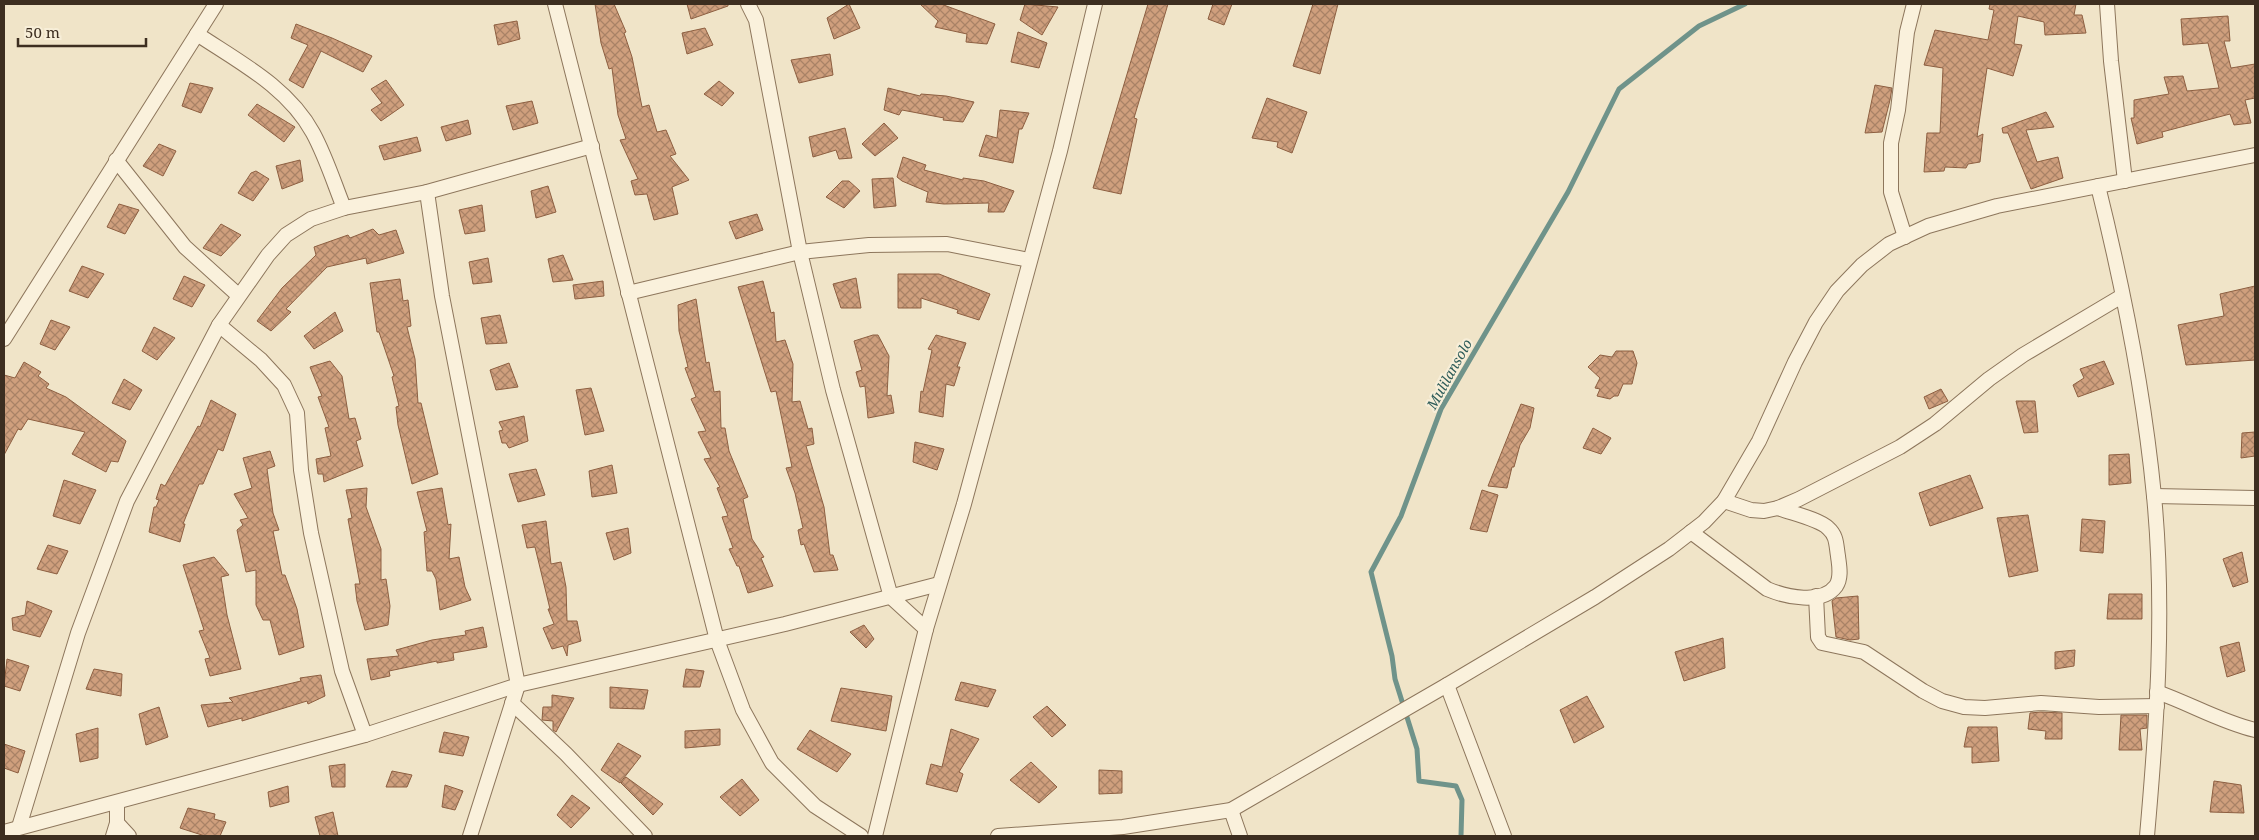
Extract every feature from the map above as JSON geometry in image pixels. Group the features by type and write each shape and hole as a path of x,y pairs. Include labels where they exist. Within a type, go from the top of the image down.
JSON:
{"street":[{"path":"4,338 216,4"},
{"path":"555,4 716,640 743,710 772,762 815,806 861,836"},
{"path":"748,4 756,20 800,252 833,390 891,597 926,629"},
{"path":"875,836 926,629 964,504 1060,151 1095,4"},
{"path":"1905,237 1892,192 1891,143 1898,110 1907,32 1914,4"},
{"path":"2107,4 2111,61 2125,181"},
{"path":"197,34 266,79 289,100 312,131 325,157 344,208"},
{"path":"19,827 78,632 127,500 219,325 238,295 286,234 311,219 344,208 427,192 592,146"},
{"path":"998,836 1123,827 1231,810 1447,686 1595,597 1691,532 1724,500 1759,441 1803,346 1837,290 1862,265 1889,244 1928,226 1997,206 2255,155"},
{"path":"116,160 185,248 238,295"},
{"path":"2098,186 2132,342 2154,496 2158,590 2157,699 2147,836"},
{"path":"427,192 442,296 518,685 470,836"},
{"path":"628,293 800,252 868,245 947,244 1029,260"},
{"path":"1724,500 1751,510 1764,511 1778,508 1900,447 1935,424 1989,379 2023,355 2122,296"},
{"path":"219,325 261,360 284,385 298,413 301,470 311,533 342,671 365,735"},
{"path":"2154,496 2255,498"},
{"path":"1691,532 1767,590 1782,595 1804,598 1827,593 1836,585 1840,573 1835,536 1826,526 1778,508"},
{"path":"4,832 365,735 518,685 716,640 939,584"},
{"path":"1816,596 1818,637 1822,643 1870,655 1888,669 1942,701 1964,707 1985,708 2041,704 2099,707 2157,699 2181,700 2219,719 2255,730"},
{"path":"1447,686 1504,836"},
{"path":"512,703 566,754 645,836"},
{"path":"117,803 115,830 129,836"},
{"path":"1231,810 1240,836"}],"building":[{"path":"595,4 614,4 626,32 624,33 632,57 642,107 649,105 657,132 666,130 676,154 670,156 689,180 672,187 678,214 654,220 647,194 635,195 631,181 638,179 620,140 626,139 618,115 612,68 609,69 601,43"},
{"path":"687,4 728,4 728,6 691,19"},
{"path":"849,4 860,28 834,39 827,18"},
{"path":"920,4 941,4 995,24 987,44 966,42 967,34 935,27 938,21"},
{"path":"1025,4 1058,7 1042,35 1020,20"},
{"path":"1148,4 1168,4 1134,118 1137,119 1121,194 1093,188"},
{"path":"1213,4 1232,4 1224,25 1208,19"},
{"path":"1313,4 1338,4 1320,74 1293,66"},
{"path":"1990,4 2076,4 2074,15 2082,15 2086,33 2045,35 2044,22 2018,16 2014,44 2022,45 2013,76 1987,68 1977,137 1983,134 1980,162 1968,164 1966,168 1945,167 1944,171 1924,172 1927,133 1940,133 1943,68 1924,65 1935,30 1988,40 1994,10 1989,9"},
{"path":"2228,16 2230,41 2224,41 2231,68 2255,64 2255,98 2245,100 2251,123 2234,125 2230,114 2162,132 2163,137 2137,144 2131,118 2134,118 2134,100 2169,94 2164,77 2183,76 2187,91 2219,88 2208,43 2183,45 2181,19"},
{"path":"517,21 520,39 498,45 494,25"},
{"path":"296,24 372,56 363,72 321,51 303,88 289,80 308,45 291,38"},
{"path":"705,28 713,45 687,54 682,33"},
{"path":"1018,32 1047,43 1039,68 1011,62"},
{"path":"830,54 833,75 799,83 791,60"},
{"path":"386,80 404,105 381,121 371,110 382,103 371,89"},
{"path":"719,81 734,93 722,106 704,94"},
{"path":"190,83 213,88 201,113 182,106"},
{"path":"1875,85 1892,88 1890,100 1882,132 1865,133"},
{"path":"888,88 920,96 921,94 946,96 974,102 963,122 943,120 944,118 902,110 899,115 884,110"},
{"path":"1267,98 1307,112 1292,153 1277,147 1278,142 1252,138"},
{"path":"532,101 538,123 513,130 506,106"},
{"path":"257,104 295,127 284,142 248,115"},
{"path":"1000,110 1029,113 1022,129 1019,129 1013,163 979,156 986,135 997,138"},
{"path":"2046,112 2054,127 2026,130 2037,162 2058,157 2063,178 2031,189 2008,133 2003,133 2002,128"},
{"path":"468,120 471,134 446,141 441,127"},
{"path":"884,123 898,138 875,156 862,144"},
{"path":"845,128 852,158 839,159 836,150 813,157 809,137"},
{"path":"417,137 421,151 384,160 379,146"},
{"path":"159,144 176,151 163,176 143,166"},
{"path":"903,157 926,165 924,170 963,180 963,178 984,181 1014,191 1004,212 988,212 989,203 944,204 926,202 928,192 897,177"},
{"path":"300,160 303,181 282,189 276,166"},
{"path":"256,171 269,179 253,201 238,193 251,173"},
{"path":"893,178 896,206 874,208 872,179"},
{"path":"842,181 849,181 860,191 844,208 826,197"},
{"path":"548,186 556,212 536,218 531,191"},
{"path":"119,204 139,210 125,234 107,227"},
{"path":"482,205 485,231 465,234 459,210"},
{"path":"757,214 763,230 736,239 729,222"},
{"path":"221,224 241,235 221,256 203,248"},
{"path":"373,229 379,235 396,230 404,253 367,264 366,258 327,267 286,309 291,312 271,331 257,321 282,288 316,255 314,247 348,235 350,238"},
{"path":"563,255 573,280 553,282 548,259"},
{"path":"488,258 492,282 473,284 469,262"},
{"path":"82,266 104,274 88,298 69,291"},
{"path":"898,274 939,274 990,294 979,320 957,313 958,310 921,298 921,308 898,308"},
{"path":"184,276 205,285 192,307 173,299"},
{"path":"856,278 861,308 841,308 833,284"},
{"path":"400,279 403,301 408,300 411,326 407,327 415,359 418,403 421,403 438,474 412,484 398,425 396,407 399,406 392,377 394,376 379,332 377,332 370,283"},
{"path":"603,281 604,296 575,299 573,285"},
{"path":"763,281 771,313 774,312 776,342 785,340 793,364 792,402 800,401 808,429 812,428 814,444 806,446 824,507 830,555 833,555 838,570 814,572 804,544 801,545 798,530 803,528 795,493 786,468 792,467 776,391 771,392 738,287"},
{"path":"2255,286 2255,360 2186,365 2178,325 2224,316 2220,294"},
{"path":"696,299 706,363 709,362 714,392 720,391 721,428 725,428 729,451 748,497 743,499 752,539 764,557 761,558 773,586 748,593 739,566 737,566 729,549 733,548 722,517 728,516 717,488 720,487 704,459 711,458 698,432 706,431 691,399 696,397 685,368 688,367 679,331 678,305"},
{"path":"335,312 343,331 314,349 304,336"},
{"path":"500,315 507,343 486,344 481,318"},
{"path":"51,320 70,327 55,350 40,344"},
{"path":"154,327 175,338 157,360 142,351"},
{"path":"878,335 889,356 887,396 891,395 894,413 868,418 865,386 860,387 856,372 862,370 854,341"},
{"path":"936,335 966,343 957,367 960,367 954,386 946,384 943,417 919,412 921,391 923,392 932,350 928,349"},
{"path":"1616,351 1633,351 1637,363 1632,384 1623,384 1618,396 1610,399 1597,396 1600,389 1595,388 1600,378 1588,367 1600,355 1612,357"},
{"path":"330,361 342,376 349,419 355,418 361,439 356,441 363,466 324,482 323,474 318,474 316,459 331,456 325,428 329,427 318,397 322,396 310,367"},
{"path":"2104,361 2114,384 2078,397 2073,385 2084,378 2080,369"},
{"path":"24,362 41,372 38,376 49,384 46,388 66,397 126,441 118,462 111,461 106,472 72,454 85,432 28,419 21,430 18,429 4,455 4,375 15,378"},
{"path":"509,363 518,387 496,390 490,370"},
{"path":"124,379 142,390 130,410 112,403"},
{"path":"591,388 604,431 585,435 576,390"},
{"path":"1941,389 1948,401 1929,409 1924,397"},
{"path":"211,400 236,414 223,451 218,449 203,484 199,484 183,524 185,524 180,542 149,532 154,507 156,507 159,500 156,499 161,484 165,486 198,426 200,427"},
{"path":"2016,401 2035,401 2038,432 2024,433"},
{"path":"1521,404 1534,408 1530,428 1520,445 1507,488 1488,486"},
{"path":"524,416 528,441 509,448 506,443 502,443 499,431 503,430 499,422"},
{"path":"1593,428 1611,438 1601,454 1583,448"},
{"path":"2255,432 2255,456 2241,458 2242,433"},
{"path":"915,442 944,449 937,470 913,462"},
{"path":"270,451 275,466 267,469 273,513 279,530 273,531 282,575 285,575 297,609 304,647 279,655 270,620 263,620 256,605 256,570 246,572 237,530 243,525 240,520 248,518 234,494 252,488 243,458"},
{"path":"2129,454 2131,483 2109,485 2109,455"},
{"path":"612,465 617,493 592,497 589,471"},
{"path":"536,469 545,495 518,502 509,474"},
{"path":"1970,475 1983,508 1930,526 1919,493"},
{"path":"64,480 96,490 80,524 53,516"},
{"path":"367,488 366,507 381,549 381,580 386,579 390,606 388,625 365,630 357,601 355,584 360,584 348,519 352,518 346,490"},
{"path":"442,488 448,525 451,524 449,559 459,557 465,587 471,600 440,610 436,579 432,571 427,571 424,532 427,531 417,492"},
{"path":"1482,490 1498,495 1487,532 1470,529"},
{"path":"2028,515 2038,571 2009,577 1997,518"},
{"path":"2082,519 2105,521 2103,553 2080,551"},
{"path":"546,521 551,564 561,562 566,587 567,621 577,621 581,641 568,645 567,656 563,646 552,649 543,628 554,624 548,609 550,609 535,547 527,548 522,525"},
{"path":"628,528 631,553 614,560 606,533"},
{"path":"48,545 68,551 57,574 37,569"},
{"path":"2242,552 2248,582 2233,587 2223,559"},
{"path":"214,557 229,575 221,577 227,615 241,669 210,676 205,659 210,658 199,631 204,630 183,565"},
{"path":"2109,594 2142,594 2142,619 2107,619"},
{"path":"1858,596 1859,639 1850,640 1836,637 1832,601 1836,598"},
{"path":"27,601 52,611 40,637 13,630 12,618 25,615"},
{"path":"864,625 874,639 866,648 850,632"},
{"path":"483,627 487,647 453,653 454,660 437,663 437,661 389,671 390,676 371,680 367,659 399,656 396,650 432,640 466,635 465,631"},
{"path":"1723,638 1725,668 1684,681 1675,652"},
{"path":"2239,642 2245,671 2227,677 2220,647"},
{"path":"2075,650 2074,666 2055,669 2055,652"},
{"path":"7,659 29,666 20,691 4,686"},
{"path":"94,669 122,674 121,696 86,689"},
{"path":"686,669 704,671 700,687 683,687"},
{"path":"321,675 325,696 308,704 307,701 242,721 242,718 208,727 201,705 233,702 229,698 301,681 300,678"},
{"path":"961,682 996,690 988,707 955,700"},
{"path":"610,687 648,690 644,709 610,708"},
{"path":"841,688 892,696 886,731 831,721"},
{"path":"552,695 574,698 556,732 553,730 553,721 542,720 543,707 552,707"},
{"path":"1587,696 1604,727 1574,743 1560,710"},
{"path":"1047,706 1066,725 1052,737 1033,717"},
{"path":"159,707 168,737 146,745 139,714"},
{"path":"2030,713 2062,713 2062,739 2045,739 2046,731 2028,729"},
{"path":"2121,715 2147,715 2147,728 2140,729 2142,750 2119,750"},
{"path":"1968,727 1997,727 1999,761 1972,763 1972,747 1964,747"},
{"path":"98,728 98,758 80,762 76,734"},
{"path":"720,729 720,745 685,748 685,731"},
{"path":"951,729 979,739 959,772 963,774 957,792 926,784 931,764 942,767"},
{"path":"810,730 851,754 837,772 797,749"},
{"path":"444,732 469,737 463,756 439,752"},
{"path":"618,743 641,756 620,783 601,770"},
{"path":"4,744 25,751 18,773 4,768"},
{"path":"1031,762 1057,787 1039,803 1010,780"},
{"path":"345,764 345,787 332,787 329,766"},
{"path":"1099,770 1122,771 1122,793 1099,794"},
{"path":"392,771 412,775 407,787 386,787"},
{"path":"626,777 663,804 653,815 621,783"},
{"path":"742,779 759,800 740,816 720,797"},
{"path":"2214,781 2241,785 2244,813 2210,812"},
{"path":"445,785 463,791 455,810 442,807"},
{"path":"288,786 289,802 270,807 268,792"},
{"path":"572,795 590,808 571,828 557,815"},
{"path":"188,808 215,814 214,819 226,822 220,836 205,836 180,828"},
{"path":"333,812 338,836 320,836 315,817"}],"waterway":[{"name":"Mulilansolo","path":"1461,836 1462,800 1456,786 1419,781 1417,749 1395,679 1392,656 1371,572 1401,516 1441,409 1568,192 1619,89 1699,26 1745,4"}]}
